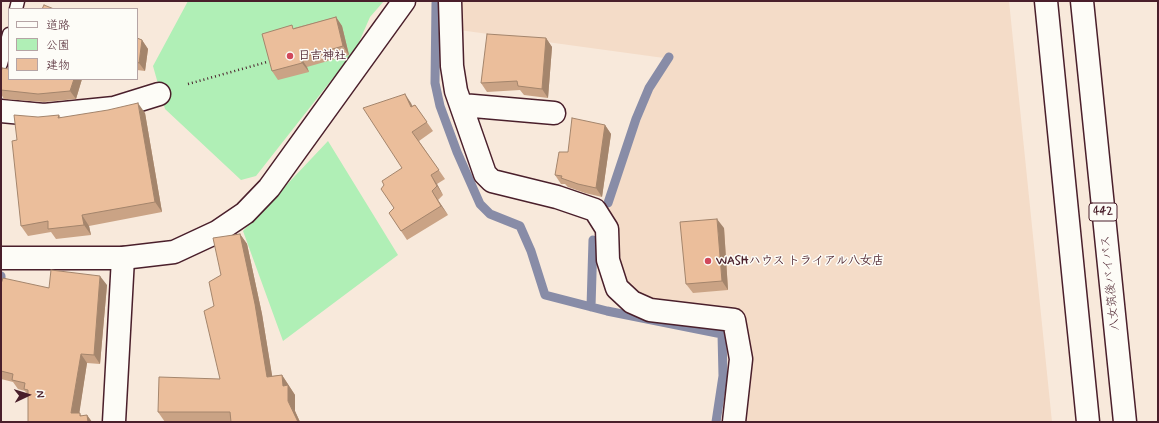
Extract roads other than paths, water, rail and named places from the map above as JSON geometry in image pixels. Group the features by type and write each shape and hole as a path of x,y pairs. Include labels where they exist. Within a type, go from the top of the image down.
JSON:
{"main road":[{"path":"3,258 123,258 174,252 217,232 245,213 268,188 404,1"},
{"path":"450,1 452,66 456,91 485,174 492,181 557,197 594,210 607,229 608,260 617,288 632,302 650,310 734,320 741,358 734,422"},
{"path":"1046,1 1088,422"},
{"name":"八女筑後バイパス","path":"1082,1 1125,422"},
{"path":"1,111 44,115 114,108 159,94"},
{"path":"462,105 554,113"},
{"path":"114,422 123,258"}],"lane":[{"path":"1,64 8,38"}],"waterway":[{"path":"436,3 435,83 440,106 457,152 480,204 490,214 520,226 531,251 545,295 607,311 722,334 723,376 716,422"},
{"path":"608,203 636,119 649,88 669,57"},
{"path":"591,307 593,240"},
{"path":"1,276 1,282"}],"place":[{"name":"日吉神社","path":"290,56"},
{"name":"WASHハウス トライアル八女店","path":"708,261"}]}
